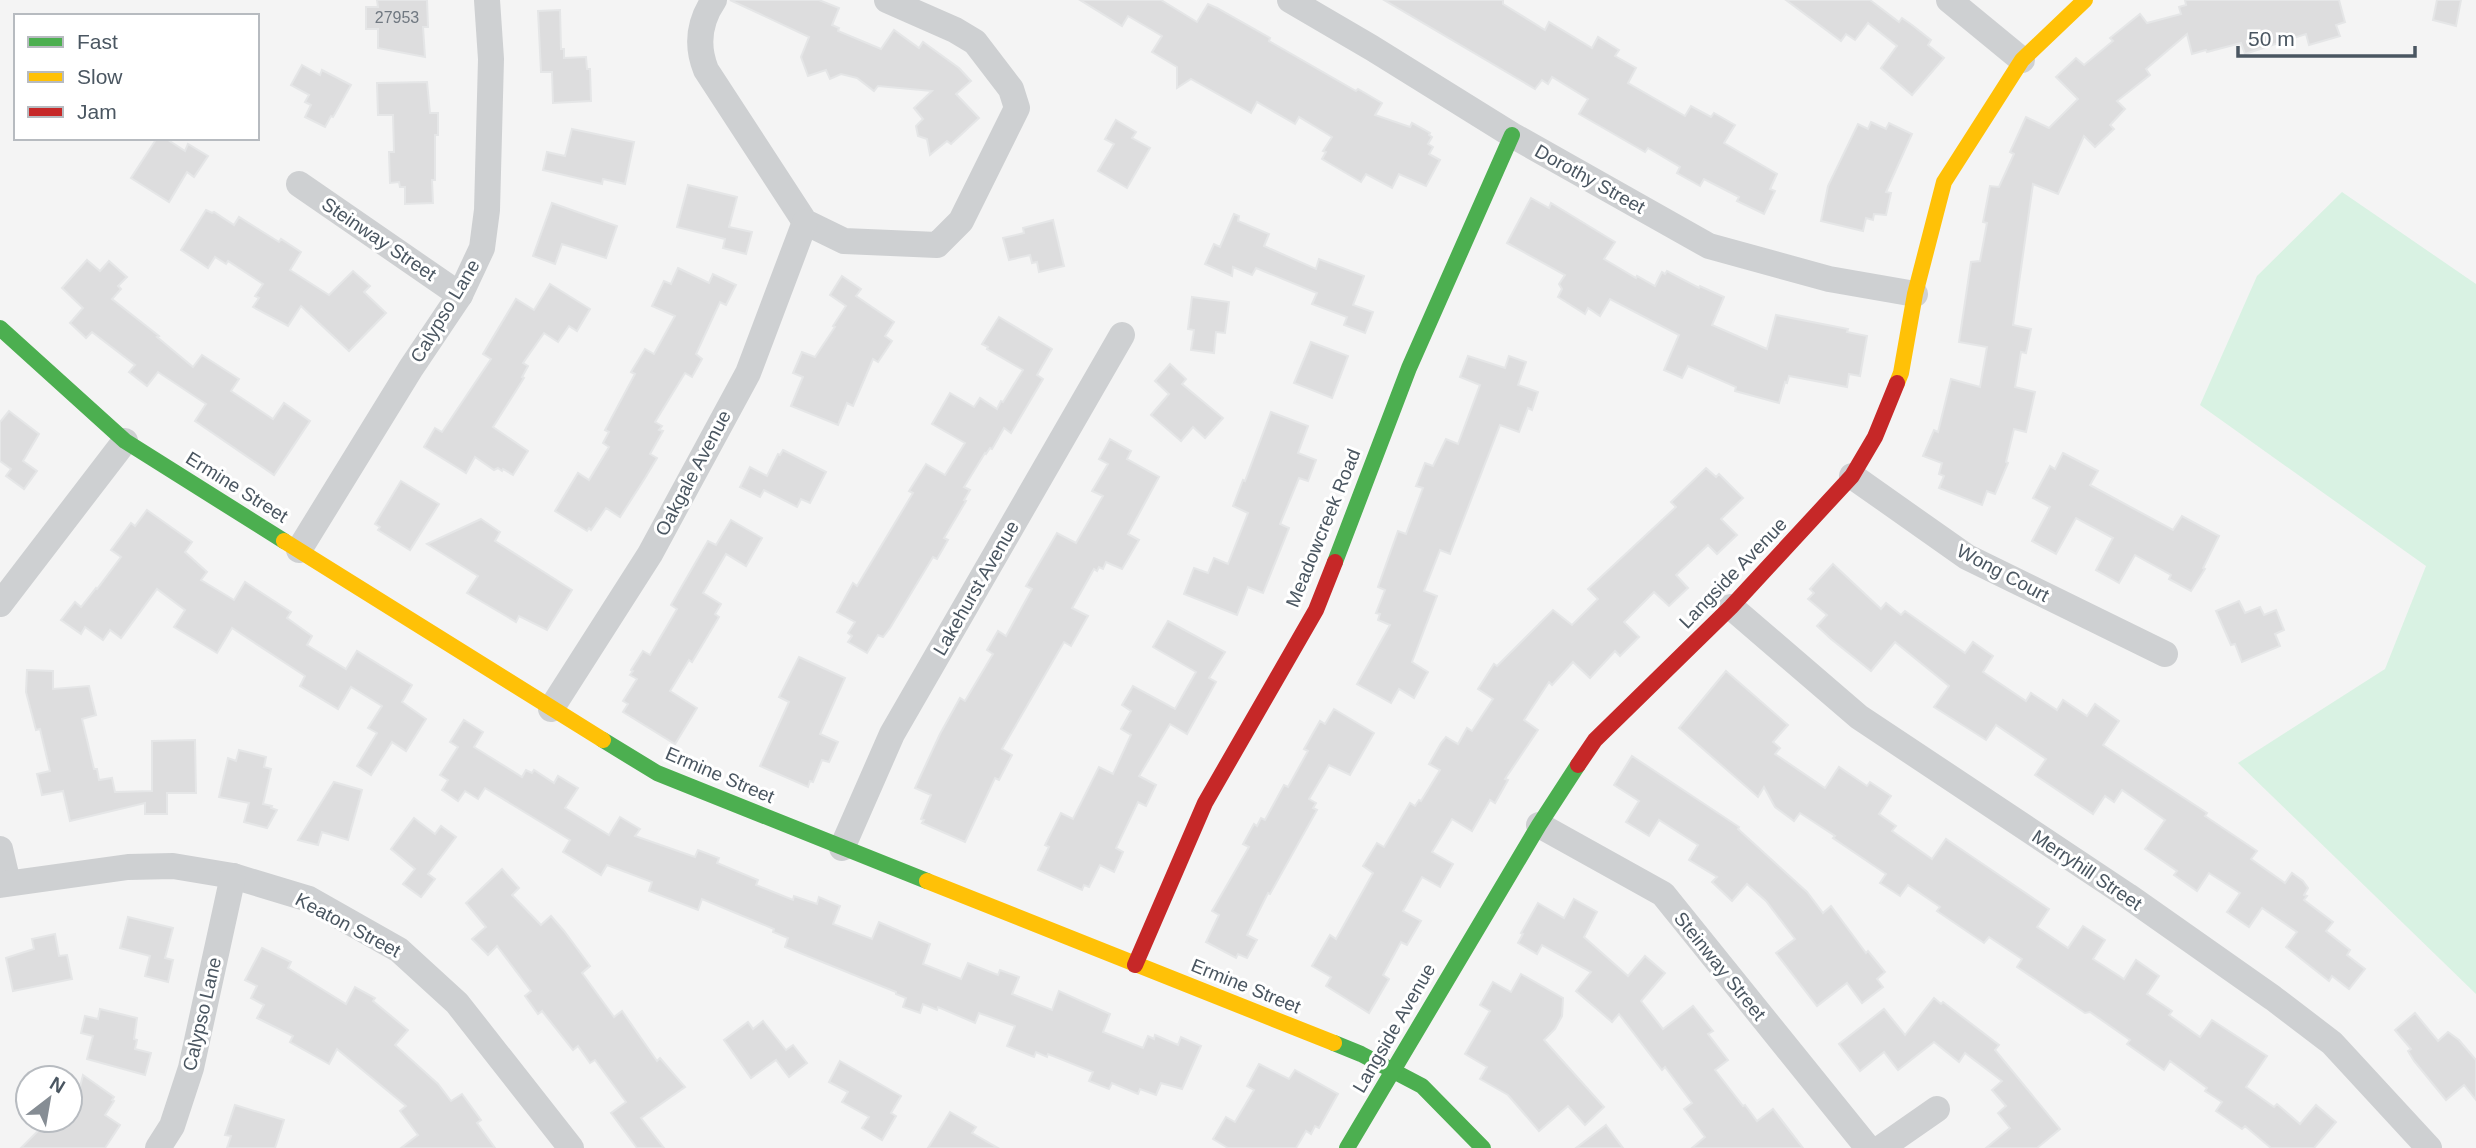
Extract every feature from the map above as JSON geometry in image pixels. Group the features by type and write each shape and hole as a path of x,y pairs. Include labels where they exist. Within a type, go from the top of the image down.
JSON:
{"street":[{"name":"Calypso Lane","path":"299,551 404,379 460,295 482,248 487,210 491,59 487,0"},
{"path":"714,0 707,11 699,53 706,70 805,222 844,241 937,245 961,220 1017,108 1011,89 975,43 955,30 887,0"},
{"name":"Dorothy Street","path":"1290,0 1512,135 1709,246 1829,279 1915,294"},
{"path":"1949,0 2022,60"},
{"name":"Langside Avenue","path":"1348,1148 1539,825 1595,740 1731,607 1852,476 1875,437 1900,373 1915,294 1944,182 2022,60 2085,0"},
{"name":"Meadowcreek Road","path":"1135,965 1205,803 1316,610 1409,368 1512,135"},
{"name":"Steinway Street","path":"299,184 460,295"},
{"name":"Oakgale Avenue","path":"551,709 650,554 748,373 805,222"},
{"name":"Ermine Street","path":"0,328 96,418 125,441 657,773 1361,1054 1422,1086 1483,1148"},
{"name":"Lakehurst Avenue","path":"842,848 892,734 1122,335"},
{"path":"0,604 125,441"},
{"name":"Wong Court","path":"1852,476 1967,557 2165,654"},
{"name":"Merryhill Street","path":"1731,607 1859,716 2128,896 2332,1043 2429,1148"},
{"name":"Steinway Street","path":"1539,825 1663,894 1868,1148"},
{"path":"0,849 4,884"},
{"name":"Keaton Street","path":"4,884 128,867 173,866 233,876 309,899 399,950 457,1003 571,1148"},
{"name":"Calypso Lane","path":"158,1148 172,1126 191,1068 233,876"},
{"path":"1881,1148 1937,1109"}],"green space":[{"path":"2342,192 2476,284 2476,994 2238,763 2385,669 2426,566 2200,405 2257,276"}],"building":[{"path":"377,0 427,0 428,27 423,27 425,57 378,48 378,29 366,29 366,7 378,7"},
{"path":"730,0 819,0 839,8 832,25 839,28 838,31 881,49 894,30 919,48 923,42 959,68 971,81 956,94 979,118 951,144 947,141 930,155 927,139 918,136 916,126 923,119 914,108 932,91 878,86 874,91 857,78 841,74 830,79 826,70 808,76 801,57 809,37"},
{"path":"1080,0 1161,0 1197,22 1208,4 1217,8 1270,38 1269,41 1382,103 1375,115 1410,127 1412,123 1430,133 1432,137 1428,144 1433,147 1429,154 1440,160 1426,186 1399,174 1392,188 1366,174 1361,182 1322,159 1326,152 1323,151 1332,137 1299,117 1295,124 1257,102 1251,113 1191,79 1177,88 1177,67 1152,52 1162,36 1128,16 1122,26"},
{"path":"1384,0 1503,0 1503,4 1545,30 1549,22 1592,48 1598,37 1619,50 1615,56 1636,68 1628,83 1685,116 1691,106 1711,117 1714,113 1735,125 1724,143 1777,174 1770,189 1775,191 1764,214 1737,201 1739,197 1704,179 1700,186 1677,173 1680,167 1648,148 1645,152 1579,114 1588,99 1552,77 1548,84 1542,80 1535,89"},
{"path":"1786,0 1870,0 1899,22 1902,18 1912,25 1931,40 1928,45 1944,58 1912,95 1881,68 1897,46 1868,23 1855,40 1846,34 1841,41"},
{"path":"2185,0 2339,0 2345,22 2336,25 2340,36 2309,45 2306,34 2245,54 2241,43 2192,54 2187,34 2146,69 2150,75 2117,101 2125,109 2110,125 2114,129 2095,147 2084,136 2058,194 2033,184 2013,325 2031,329 2026,353 2021,352 2015,387 2035,392 2026,432 2014,429 2006,462 2008,463 1995,494 1987,491 1982,505 1939,488 1944,476 1939,474 1942,463 1923,456 1934,430 1938,432 1951,379 1980,387 1987,347 1959,342 1971,262 1980,261 1987,223 1983,222 1990,186 1999,187 2014,154 2010,152 2026,117 2049,128 2078,99 2056,77 2076,58 2084,65 2113,41 2110,38 2140,14 2147,23 2181,14 2179,7 2186,5"},
{"path":"2437,0 2461,0 2456,26 2433,20"},
{"path":"560,10 561,49 564,49 564,58 586,57 587,69 590,69 591,101 553,103 552,72 541,72 538,11"},
{"path":"302,65 320,75 322,70 351,85 325,127 305,117 311,105 305,102 309,95 291,85"},
{"path":"427,82 430,113 438,113 435,180 432,180 433,203 405,204 405,187 400,187 399,182 390,183 389,152 394,152 393,115 378,115 377,83"},
{"path":"1116,120 1136,132 1132,138 1150,148 1127,188 1098,171 1114,144 1105,139"},
{"path":"1871,122 1886,129 1889,123 1912,134 1886,192 1891,193 1886,215 1874,214 1873,220 1866,218 1863,231 1821,221 1828,186 1858,124 1868,129"},
{"path":"572,129 634,142 625,184 603,179 602,184 543,170 547,152 565,156"},
{"path":"156,140 168,140 185,151 188,144 208,156 194,177 187,172 169,202 131,178"},
{"path":"688,185 737,197 729,227 752,232 746,254 723,248 725,239 677,227"},
{"path":"1531,198 1549,208 1551,203 1615,242 1604,259 1636,278 1637,276 1655,286 1662,272 1665,274 1667,271 1699,288 1700,286 1724,297 1712,325 1767,349 1776,315 1848,329 1847,332 1867,336 1860,376 1849,374 1847,387 1789,376 1779,403 1735,391 1736,387 1688,366 1682,378 1664,370 1679,335 1610,299 1600,316 1588,308 1585,314 1558,297 1562,289 1559,284 1565,275 1507,243"},
{"path":"552,203 617,226 606,258 562,244 555,264 533,256"},
{"path":"206,210 234,225 239,217 279,242 281,239 301,252 290,270 329,295 353,271 370,286 364,292 386,313 349,351 301,306 288,326 253,307 259,298 255,296 263,284 228,261 226,264 215,257 208,268 181,250"},
{"path":"1234,214 1239,216 1238,221 1269,234 1264,246 1316,269 1319,259 1364,276 1353,305 1373,312 1365,333 1344,325 1347,317 1312,304 1317,293 1256,268 1252,275 1233,267 1232,276 1205,264 1214,244 1220,247"},
{"path":"1053,220 1064,266 1039,272 1037,262 1032,263 1030,255 1009,260 1003,238 1024,233 1023,228"},
{"path":"87,260 100,271 109,261 127,277 118,286 121,289 112,299 193,367 202,355 239,379 231,391 273,419 284,403 310,421 274,475 195,421 206,404 158,372 147,386 129,372 135,365 92,332 86,338 70,323 83,308 62,288"},
{"path":"678,268 709,283 713,274 736,285 726,305 720,302 696,354 702,359 692,377 685,373 655,422 662,426 659,430 663,431 650,454 657,458 645,478 620,517 606,508 591,530 589,528 587,531 555,511 578,473 589,480 609,447 603,443 609,432 605,430 635,374 631,372 645,349 654,354 675,316 652,306 664,281 671,284"},
{"path":"842,276 861,289 856,296 894,322 885,336 892,341 878,362 873,359 853,406 847,403 838,425 791,406 803,377 793,373 802,352 815,357 846,306 830,295"},
{"path":"550,284 590,309 577,331 569,326 558,342 544,333 523,363 528,366 522,377 524,378 493,427 528,451 513,475 503,469 494,470 475,457 466,473 424,447 435,428 442,432 491,359 483,354 516,299 534,310"},
{"path":"1192,297 1229,302 1225,333 1216,332 1214,353 1191,350 1194,330 1188,329"},
{"path":"999,317 1052,349 1037,375 1043,379 1011,433 1004,428 992,449 985,453 964,487 970,490 964,500 966,501 944,538 948,540 937,559 933,557 890,628 883,637 878,635 867,653 848,642 852,636 848,633 855,622 837,612 853,583 857,586 913,493 909,491 926,464 945,475 965,443 932,424 950,393 974,407 980,398 997,409 1023,370 982,344"},
{"path":"1311,342 1348,356 1332,398 1294,383"},
{"path":"1468,356 1505,368 1509,356 1526,362 1518,385 1538,392 1532,410 1528,408 1519,432 1500,425 1450,554 1440,550 1424,591 1437,596 1412,662 1428,672 1414,698 1399,689 1391,703 1357,684 1390,625 1378,620 1380,614 1376,613 1385,590 1378,587 1398,531 1406,534 1423,488 1416,486 1425,463 1433,466 1446,439 1458,444 1480,385 1460,377"},
{"path":"1170,364 1186,379 1182,384 1223,418 1205,438 1193,427 1181,441 1151,415 1169,394 1155,381"},
{"path":"9,411 39,434 23,461 37,471 24,489 6,476 11,469 0,461 0,422"},
{"path":"1271,412 1308,426 1298,453 1316,460 1308,481 1299,478 1280,524 1289,528 1263,593 1248,587 1237,615 1184,594 1194,568 1208,573 1214,558 1228,564 1248,513 1233,506"},
{"path":"1110,439 1131,451 1127,459 1159,477 1128,534 1139,540 1122,569 1106,562 1103,569 1094,569 1072,608 1088,616 1071,646 1064,642 1002,749 1012,755 999,780 995,778 965,842 922,823 924,820 921,819 931,795 915,788 960,698 965,701 993,654 987,650 998,631 1006,636 1032,589 1026,586 1057,533 1076,543 1103,496 1092,491 1108,464 1099,459"},
{"path":"783,450 826,472 810,503 801,499 797,507 764,490 760,497 740,487 750,467 767,476 778,454"},
{"path":"2063,453 2098,471 2090,485 2173,530 2182,516 2219,536 2203,568 2205,569 2191,591 2169,579 2171,575 2135,555 2119,583 2096,570 2113,538 2076,518 2056,554 2032,541 2050,507 2033,498 2050,466 2055,469"},
{"path":"1706,468 1716,477 1719,474 1743,498 1721,519 1737,535 1717,554 1708,545 1676,575 1688,588 1669,606 1654,592 1624,622 1639,637 1620,656 1615,651 1590,678 1573,662 1552,685 1549,682 1524,720 1538,730 1505,779 1508,780 1495,803 1490,800 1472,831 1452,819 1432,852 1453,864 1440,887 1422,877 1403,911 1421,921 1407,945 1401,942 1383,975 1389,979 1369,1013 1326,986 1331,977 1312,966 1330,935 1336,939 1373,873 1363,866 1377,843 1384,847 1410,803 1415,806 1421,801 1440,770 1429,764 1441,743 1446,737 1458,744 1467,728 1472,731 1493,699 1478,689 1494,664 1497,666 1553,610 1572,625 1598,599 1588,589 1676,507 1671,502"},
{"path":"401,481 439,504 410,550 378,530 380,527 375,524"},
{"path":"147,510 192,542 185,552 207,572 201,580 234,600 245,582 291,612 287,618 312,636 307,645 346,669 357,651 412,685 402,702 426,719 406,751 392,742 371,775 357,766 377,733 368,728 382,706 351,687 338,709 300,686 305,676 232,628 217,653 174,627 185,610 157,589 121,638 110,630 103,640 85,627 81,634 61,620 75,602 81,607 97,589 121,557 111,550 131,523 135,526"},
{"path":"481,519 500,532 495,541 572,590 547,630 519,616 516,622 467,593 478,576 427,544"},
{"path":"731,520 762,538 746,566 726,554 703,593 721,604 715,614 719,617 692,662 689,660 670,691 697,708 675,744 623,712 628,704 623,701 637,679 630,675 633,671 631,670 643,651 650,655 677,609 671,605 708,541 716,545"},
{"path":"1833,564 1881,609 1886,603 1901,615 1905,611 1965,653 1973,642 1993,656 1983,672 2026,701 2031,693 2057,710 2063,700 2087,716 2095,704 2119,721 2103,745 2207,813 2205,816 2257,851 2251,859 2285,883 2292,873 2303,881 2308,888 2304,900 2333,922 2326,931 2350,950 2347,955 2365,969 2349,989 2332,976 2329,981 2286,947 2297,932 2262,908 2249,927 2227,912 2240,893 2209,873 2197,891 2174,875 2177,871 2145,849 2165,820 2122,790 2114,802 2105,796 2093,814 2035,775 2046,759 1996,725 1986,740 1934,707 1949,686 1895,642 1871,671 1817,626 1827,615 1808,599 1814,593 1810,589"},
{"path":"2239,601 2245,613 2260,607 2264,615 2276,610 2284,630 2275,634 2280,646 2242,662 2216,611"},
{"path":"1168,621 1225,652 1209,678 1216,682 1187,734 1170,724 1139,776 1156,785 1146,806 1138,802 1116,848 1123,852 1114,872 1100,865 1089,887 1084,885 1082,890 1038,870 1049,847 1045,845 1061,813 1073,819 1099,767 1113,774 1131,735 1121,729 1131,711 1122,705 1133,686 1175,709 1196,672 1153,647"},
{"path":"799,657 845,678 820,734 838,742 829,762 822,760 813,782 810,781 808,787 760,766 789,702 779,697"},
{"path":"27,670 53,671 53,689 89,686 96,715 82,719 94,769 97,769 99,780 112,778 115,792 152,791 152,741 195,740 196,793 167,793 167,814 145,814 145,803 70,821 63,791 42,795 37,774 50,771 40,729 36,730 26,692"},
{"path":"1726,671 1788,725 1773,742 1780,748 1775,754 1825,788 1839,767 1867,786 1870,782 1891,796 1879,814 1896,826 1892,831 1932,859 1946,839 2049,909 2037,927 2068,948 2083,926 2105,940 2093,959 2124,979 2136,960 2159,976 2147,994 2172,1011 2169,1015 2200,1037 2212,1020 2267,1056 2246,1087 2274,1107 2277,1104 2300,1124 2316,1105 2336,1122 2314,1148 2271,1148 2245,1126 2242,1129 2216,1111 2222,1102 2170,1061 2164,1070 2127,1044 2130,1040 2017,967 2022,959 1989,937 1984,943 1937,911 1940,907 1908,885 1900,896 1880,883 1886,874 1800,813 1794,821 1775,807 1764,787 1758,797 1679,728"},
{"path":"1334,709 1374,733 1350,775 1329,765 1309,799 1316,803 1313,808 1317,810 1270,894 1268,893 1247,935 1257,940 1247,958 1238,954 1236,958 1206,942 1219,915 1212,911 1249,847 1243,844 1254,824 1257,826 1261,818 1265,820 1284,785 1288,787 1308,751 1304,749 1320,721 1325,724"},
{"path":"464,720 483,732 474,747 522,777 526,770 532,773 534,770 554,783 558,776 578,788 565,808 609,835 620,817 640,829 635,836 695,857 698,850 719,858 717,863 758,880 756,885 793,900 794,896 817,904 819,897 840,906 833,924 872,939 879,922 930,944 923,964 961,979 968,963 998,975 1000,970 1019,977 1012,994 1052,1010 1059,991 1110,1014 1103,1032 1143,1048 1148,1036 1154,1039 1155,1035 1178,1045 1181,1037 1201,1046 1182,1089 1161,1083 1156,1095 1140,1089 1138,1094 1112,1083 1109,1089 1089,1081 1093,1072 1048,1054 1047,1057 1036,1052 1034,1057 1007,1046 1015,1026 979,1013 975,1023 938,1007 937,1010 923,1004 920,1013 903,1007 906,998 896,992 785,947 788,938 773,932 774,929 702,899 698,910 649,891 652,882 607,865 601,875 563,852 570,840 485,788 478,799 465,791 458,801 442,790 448,780 440,775 458,747 450,742"},
{"path":"239,750 266,757 264,767 271,769 263,804 277,810 267,828 244,822 249,803 219,797 228,758 236,761"},
{"path":"1632,756 1739,827 1738,829 1807,892 1823,913 1831,906 1866,953 1868,951 1885,972 1877,979 1883,987 1862,1003 1847,983 1817,1006 1776,953 1795,939 1766,901 1747,884 1732,901 1712,882 1717,877 1689,860 1698,845 1659,820 1649,836 1626,822 1639,801 1614,785"},
{"path":"334,782 362,790 348,840 322,832 318,845 298,840"},
{"path":"414,818 435,834 441,826 456,837 428,874 435,879 421,897 403,884 415,869 391,849"},
{"path":"502,869 519,888 512,895 541,925 551,916 564,931 590,966 582,973 614,1017 622,1011 657,1061 660,1058 685,1087 641,1118 664,1148 637,1148 611,1113 626,1102 595,1060 590,1063 578,1046 573,1050 542,1011 538,1014 525,996 531,991 497,946 488,955 472,939 486,927 466,903"},
{"path":"1574,899 1597,912 1584,937 1628,976 1645,956 1665,973 1641,1001 1663,1029 1693,1006 1713,1031 1708,1034 1728,1060 1715,1070 1757,1121 1773,1109 1803,1148 1692,1148 1705,1137 1684,1109 1692,1103 1665,1067 1662,1070 1619,1014 1612,1022 1576,991 1591,972 1542,945 1537,954 1518,943 1538,903 1564,918"},
{"path":"128,917 173,928 165,958 173,960 168,982 145,976 150,956 120,948"},
{"path":"55,934 59,956 67,955 72,979 13,991 6,958 34,949 32,939"},
{"path":"262,948 291,962 288,968 346,1004 355,987 375,998 373,1001 408,1030 395,1045 438,1084 451,1101 462,1094 481,1120 477,1123 495,1148 401,1148 418,1135 400,1111 406,1106 337,1049 329,1064 290,1042 293,1036 257,1018 264,1005 251,998 257,986 245,980"},
{"path":"1521,974 1563,998 1562,1016 1555,1029 1544,1040 1604,1107 1585,1125 1568,1106 1539,1131 1508,1095 1480,1079 1487,1067 1465,1054 1490,1011 1480,1005 1493,982 1511,992"},
{"path":"1934,998 1999,1045 1995,1050 2060,1129 2037,1148 1986,1148 2010,1128 1998,1113 2006,1106 1992,1090 2002,1081 1965,1053 1959,1062 1934,1042 1898,1070 1884,1052 1860,1071 1839,1044 1884,1009 1905,1035"},
{"path":"100,1009 137,1018 135,1049 151,1053 145,1075 87,1059 93,1036 81,1033 85,1016 98,1019"},
{"path":"2415,1013 2438,1041 2448,1032 2459,1040 2476,1060 2476,1100 2464,1085 2446,1100 2414,1061 2408,1051 2411,1049 2395,1030"},
{"path":"763,1021 786,1050 793,1045 807,1063 789,1077 776,1060 751,1078 724,1040 748,1022 753,1029"},
{"path":"840,1061 901,1096 891,1113 896,1116 882,1140 862,1128 869,1117 842,1102 848,1092 829,1082"},
{"path":"1259,1064 1289,1079 1295,1070 1338,1094 1319,1128 1315,1126 1311,1134 1306,1131 1296,1148 1228,1148 1213,1139 1226,1117 1235,1122 1254,1090 1247,1086"},
{"path":"84,1076 114,1097 105,1115 120,1125 105,1148 21,1148 35,1134 84,1134"},
{"path":"235,1105 284,1120 275,1148 227,1148 231,1136 225,1135"},
{"path":"950,1112 976,1127 972,1133 998,1148 928,1148"},
{"path":"1606,1125 1623,1148 1576,1148"}],"traffic: fast":[{"path":"1335,562 1409,368 1512,135"},
{"path":"0,328 125,441 284,541"},
{"path":"603,740 657,773 927,881"},
{"path":"1347,1148 1539,825 1578,765"},
{"path":"1334,1043 1422,1086 1483,1148"}],"traffic: slow":[{"path":"1897,383 1915,294 1944,182 2022,60 2085,0"},
{"path":"284,541 603,740"},
{"path":"927,881 1334,1043"}],"traffic: jam":[{"path":"1578,765 1595,740 1731,607 1852,476 1875,437 1897,383"},
{"path":"1135,965 1205,803 1316,610 1335,562"}]}
